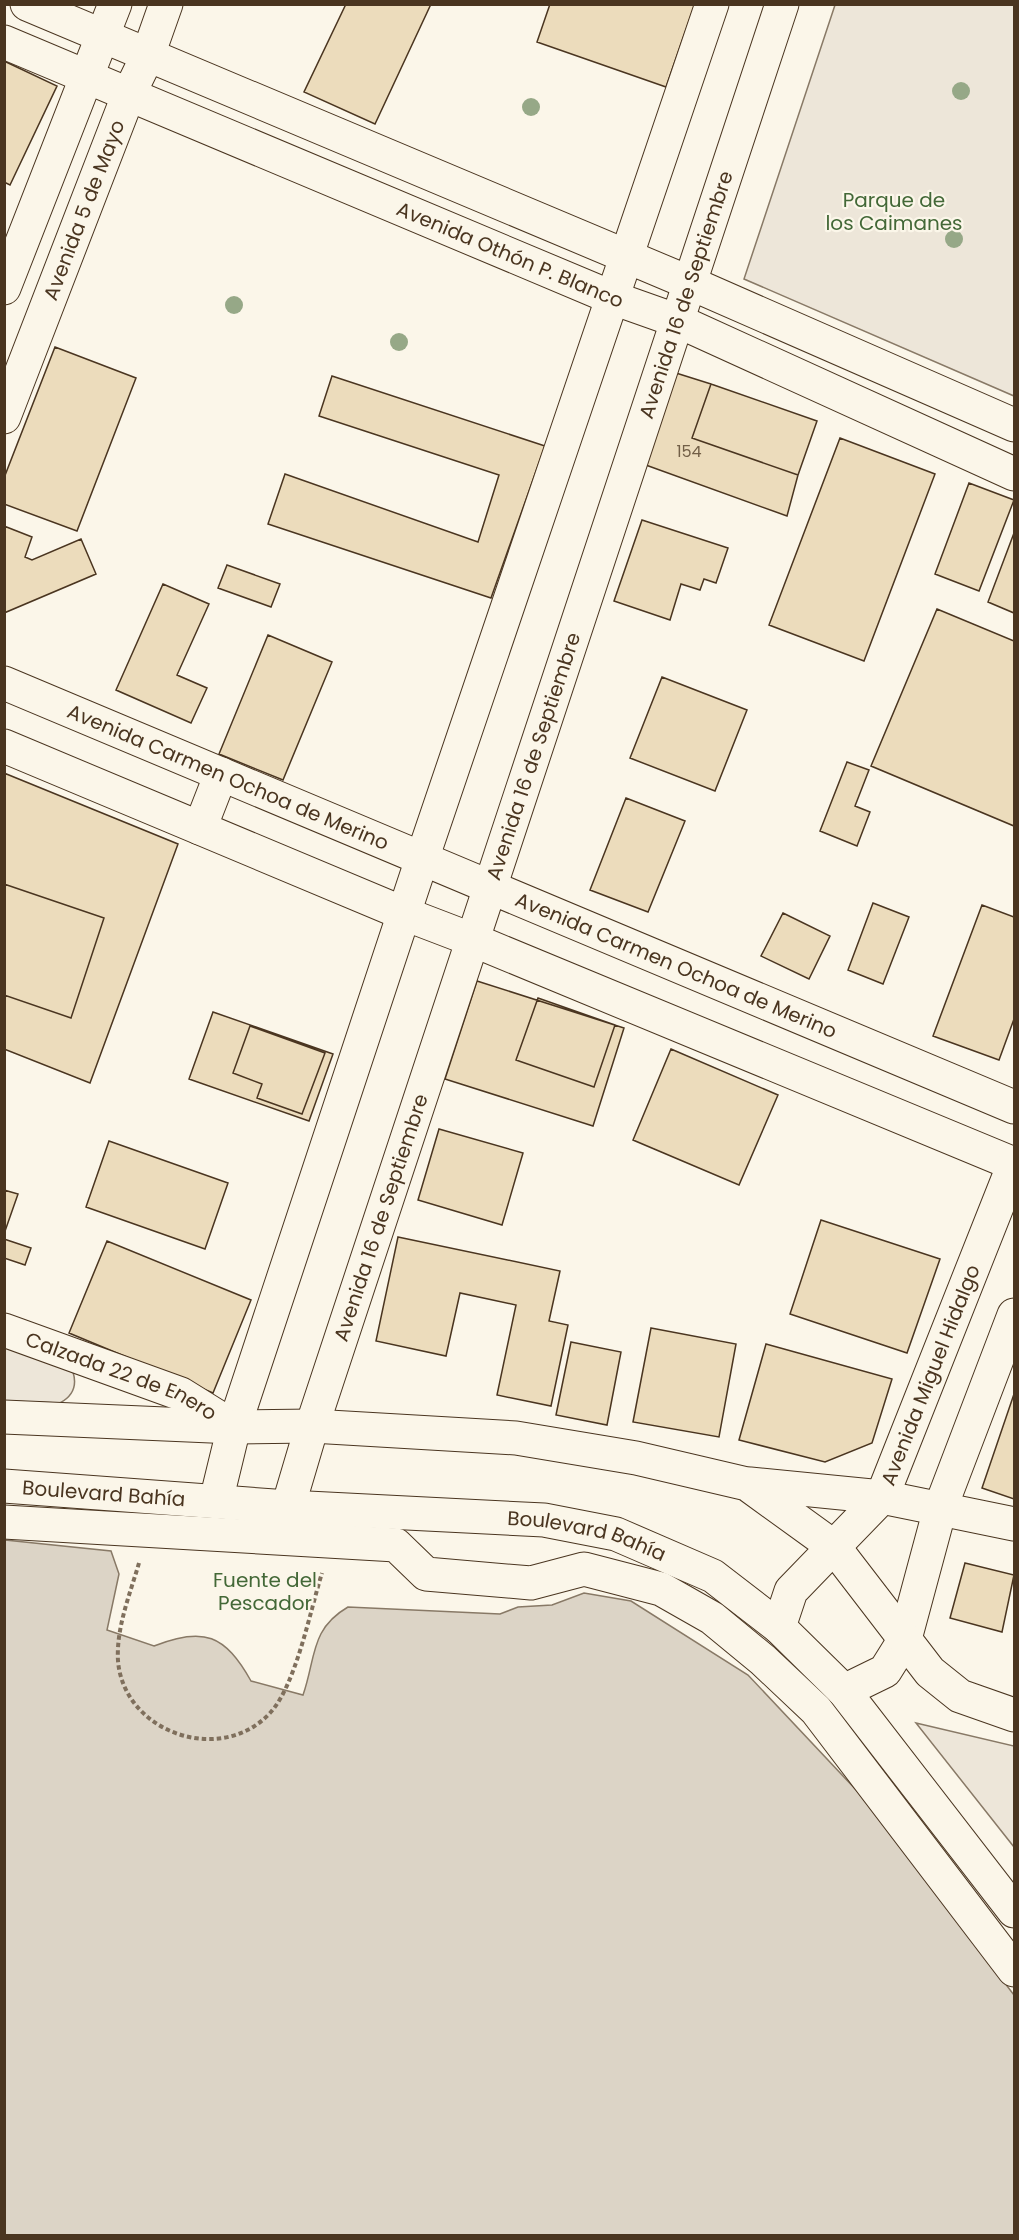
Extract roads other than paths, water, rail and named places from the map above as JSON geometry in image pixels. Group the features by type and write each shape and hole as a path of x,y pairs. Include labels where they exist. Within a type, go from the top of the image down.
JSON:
{"street":[{"name":"Avenida Othón P. Blanco","path":"27,4 690,283 1014,425"},
{"path":"4,288 115,4"},
{"name":"Avenida 5 de Mayo","path":"4,417 128,96 148,55 166,4"},
{"path":"216,1501 234,1427 422,859 712,4"},
{"name":"Avenida 16 de Septiembre","path":"288,1507 312,1426 782,4"},
{"name":"Avenida Othón P. Blanco","path":"4,42 613,298 678,321 1014,474"},
{"name":"Avenida Carmen Ochoa de Merino","path":"4,683 1014,1107"},
{"path":"4,746 405,914 1014,1164"},
{"path":"200,828 221,774"},
{"name":"Avenida Miguel Hidalgo","path":"778,1627 791,1591 882,1497 1014,1164"},
{"path":"844,1691 885,1671 905,1639 940,1509 1014,1315"},
{"name":"Calzada 22 de Enero","path":"4,1330 181,1394 234,1427"},
{"path":"4,1418 234,1427 312,1426 516,1438 636,1458 747,1484 882,1497 1014,1524"},
{"path":"747,1484 834,1547 930,1672 960,1696 1014,1715"},
{"name":"Boulevard Bahía","path":"4,1486 288,1507 544,1520 616,1534 713,1576 778,1627 844,1691 1014,1911"},
{"path":"4,1522 396,1545 426,1574 531,1583 584,1569 661,1589 712,1618 763,1660 816,1710 1014,1970"}],"park label":[{"name":"Parque de los Caimanes","path":"894,212"},
{"name":"Fuente del Pescador","path":"265,1592"}]}
